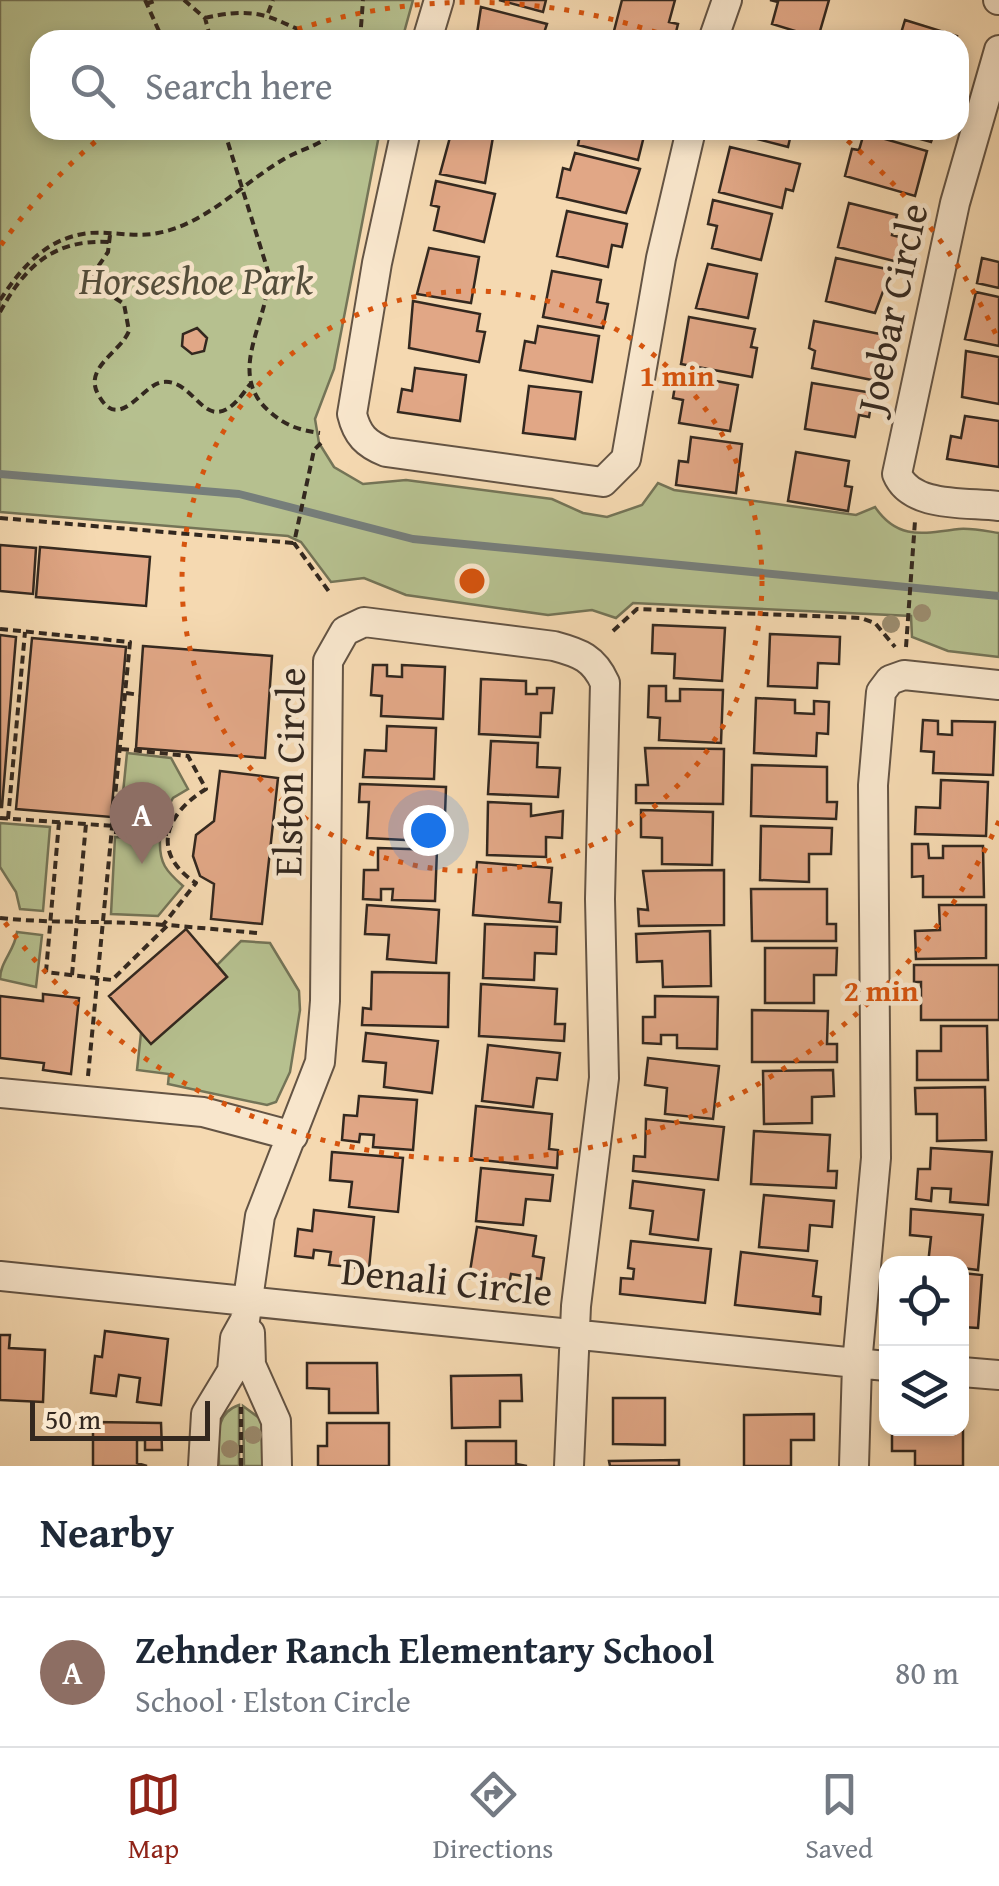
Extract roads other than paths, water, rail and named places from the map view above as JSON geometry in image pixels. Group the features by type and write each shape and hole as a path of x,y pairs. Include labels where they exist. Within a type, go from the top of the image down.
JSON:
{"street":[{"path":"430,30 439,0"},
{"path":"716,30 727,0"},
{"name":"Joebar Circle","path":"999,50 955,203 896,474 902,488 916,496 999,506"},
{"path":"404,140 358,376 352,414 356,432 370,446 386,452 603,482 626,459 661,258 689,140"},
{"name":"Elston Circle","path":"246,1310 260,1216 294,1136 322,1047 328,662 333,645 346,630 364,622 388,622 581,653 597,664 605,683 600,899 604,1078 574,1334"},
{"path":"854,1466 857,1364 876,1158 873,785 881,692 890,680 904,675 999,684"},
{"path":"0,1093 203,1112 294,1136"},
{"name":"Denali Circle","path":"0,1276 246,1310 574,1334 879,1366"},
{"path":"203,1466 206,1414 232,1371 234,1338 246,1310"},
{"path":"246,1310 252,1365 276,1422 277,1466"},
{"path":"569,1466 574,1334"},
{"path":"969,1373 999,1375"}],"waterway":[{"path":"0,474 239,494 413,539 999,596"}],"place":[{"name":"Zehnder Ranch Elementary School","path":"142,864"}],"park label":[{"name":"Horseshoe Park","path":"196,280"}]}
